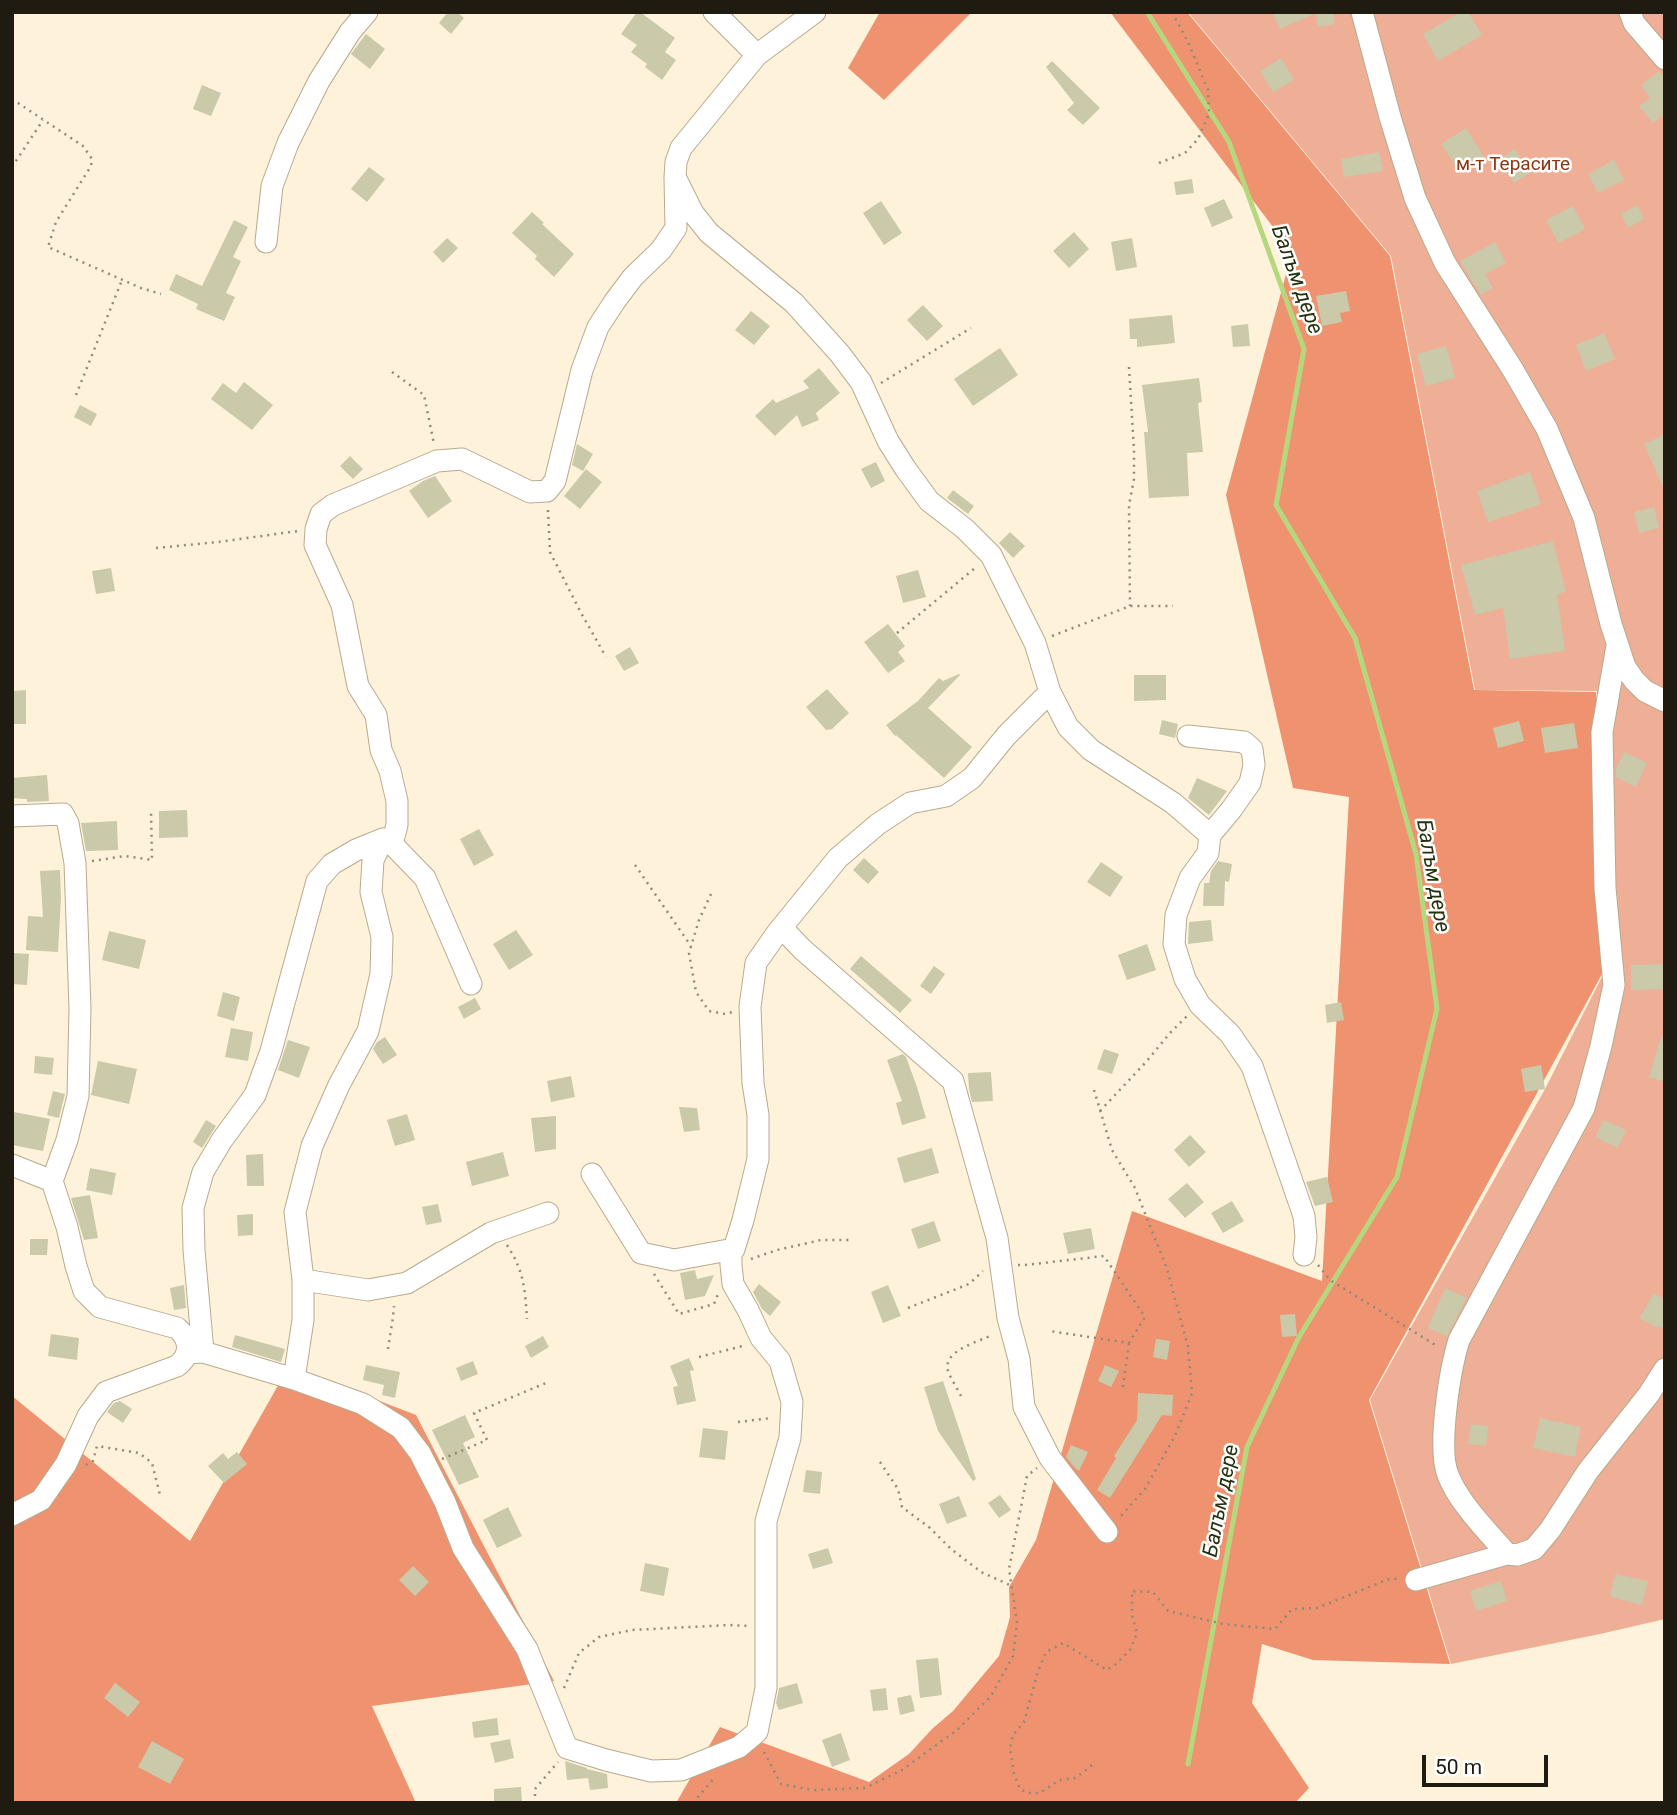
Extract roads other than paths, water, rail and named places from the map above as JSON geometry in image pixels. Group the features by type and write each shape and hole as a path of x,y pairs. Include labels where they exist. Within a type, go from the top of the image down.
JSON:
{"street":[{"path":"266,242 272,186 288,143 319,81 350,32 367,12"},
{"path":"713,12 757,55"},
{"path":"294,1379 303,1320 303,1280 295,1212 312,1146 368,1031 382,974 382,937 371,892 373,860 388,842 397,825 397,801 390,771 381,750 376,715 358,686 342,605 316,545 316,529 321,514 332,505 438,461 462,459 530,492 547,491 555,481 582,370 598,327 633,277 661,250 676,228 675,177 681,148 757,55 814,12"},
{"path":"1362,12 1415,198 1444,263 1513,370 1547,429 1584,518 1617,646 1625,667 1645,691 1665,701"},
{"path":"1630,12 1634,23 1665,59"},
{"path":"675,177 693,213 709,233 794,303 840,354 861,382 888,440 921,490 991,555 1035,643 1050,692 1068,727 1091,750 1173,803 1210,835"},
{"path":"1507,1554 1464,1504 1447,1475 1443,1441 1454,1356 1459,1340 1584,1108 1601,1046 1614,985 1605,888 1602,732 1617,646"},
{"path":"12,816 63,814 68,823 75,863 79,976 78,1096 67,1140 52,1181 84,1291 100,1307 177,1328 195,1352 294,1379 363,1404 401,1428 420,1452 445,1502 463,1548 527,1649 568,1748 651,1770 681,1770 739,1747 757,1732 766,1688 766,1521 790,1438 792,1402 780,1361 763,1340 733,1284 732,1257 758,1159 758,1115 753,1083 750,1007 756,963 838,858 878,824 910,803 946,796 972,778 1006,736 1050,692"},
{"path":"1188,736 1244,742 1252,749 1254,765 1250,783 1210,835 1208,853 1190,878 1176,915 1174,944 1185,979 1200,1004 1230,1034 1252,1066 1304,1216 1305,1246"},
{"path":"388,842 425,878 471,984"},
{"path":"195,1352 194,1208 203,1172 222,1140 255,1095 271,1051 317,881 332,864 356,849 388,842"},
{"path":"782,928 802,949 953,1081 997,1237 1019,1359 1024,1407 1050,1458 1107,1532"},
{"path":"12,1165 52,1181"},
{"path":"592,1174 641,1253 674,1260 732,1257"},
{"path":"303,1280 368,1290 407,1283 491,1233 548,1213"},
{"path":"12,1515 41,1500 66,1464 88,1416 106,1392 177,1366 195,1352"},
{"path":"1416,1580 1534,1549 1588,1471 1649,1394 1665,1369"}],"waterway":[{"name":"Балъм дере","path":"1147,12 1229,142 1304,349 1276,505 1355,638 1416,854 1437,1009 1397,1177 1299,1337 1247,1447 1188,1764"}],"park label":[{"name":"м-т Терасите","path":"1513,165"}]}
